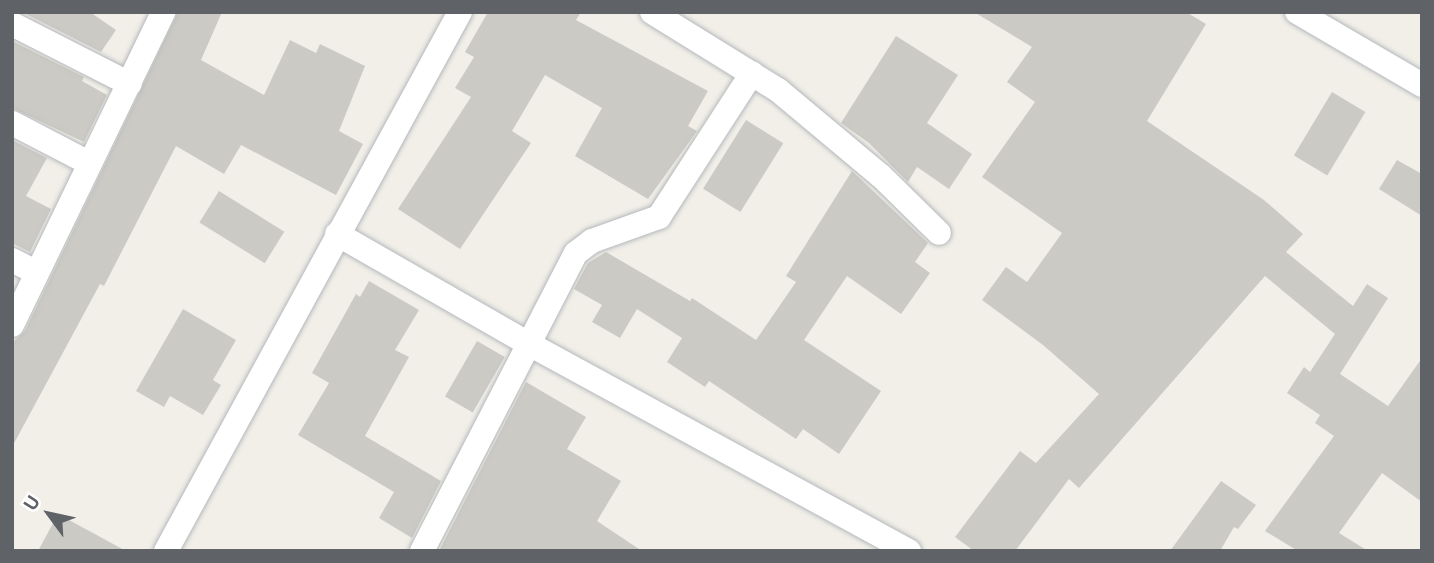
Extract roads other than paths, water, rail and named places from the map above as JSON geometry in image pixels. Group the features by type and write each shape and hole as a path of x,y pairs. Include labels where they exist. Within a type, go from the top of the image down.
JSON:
{"street":[{"path":"12,325 163,12"},
{"path":"166,551 337,233 460,12"},
{"path":"652,12 752,73 881,176 939,233"},
{"path":"1297,12 1422,85"},
{"path":"12,24 130,84"},
{"path":"422,551 576,253 592,241 659,217 752,73"},
{"path":"12,123 89,163"},
{"path":"337,233 529,344 909,551"},
{"path":"12,260 36,272"}]}
